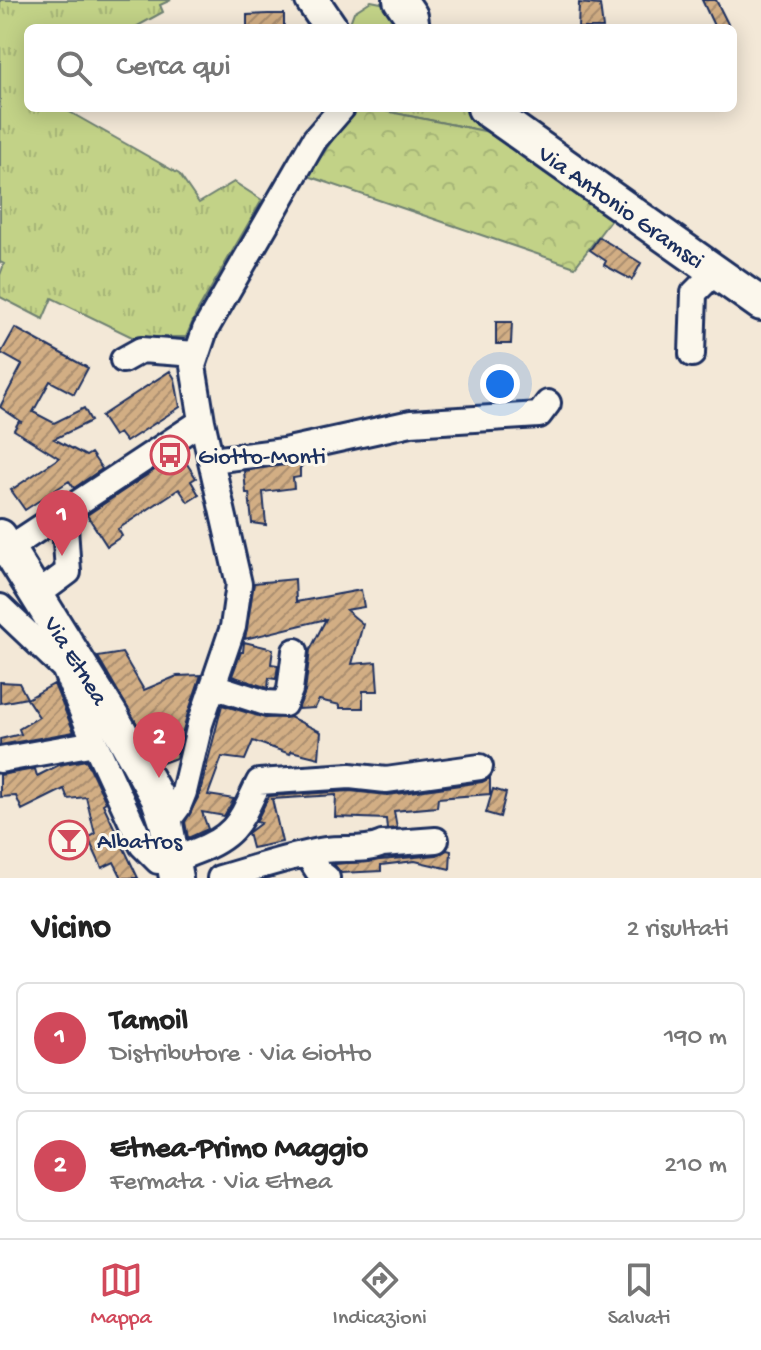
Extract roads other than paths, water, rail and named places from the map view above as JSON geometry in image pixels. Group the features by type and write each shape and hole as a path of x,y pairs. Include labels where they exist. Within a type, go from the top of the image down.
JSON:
{"main road":[{"path":"312,0 330,24"},
{"path":"335,24 349,0"},
{"name":"Via Antonio Gramsci","path":"490,112 761,304"},
{"name":"Via Etnea","path":"4,543 113,718 158,799 166,823 174,869"}],"street":[{"path":"166,823 184,792 200,724 233,627 239,584 202,421 193,366 205,330 315,139 325,112"},
{"path":"315,139 339,112"},
{"path":"692,354 694,293 715,272"},
{"path":"123,360 141,350 196,354"},
{"path":"212,460 284,451 411,423 539,415 548,403"},
{"path":"4,543 64,512 202,421"},
{"path":"37,595 68,572 64,512"},
{"path":"0,607 64,668 142,845 158,861 174,869 229,835 241,819 259,782 350,776 386,780 480,767"},
{"path":"213,686 266,703 284,704 290,690 295,651"},
{"path":"0,760 95,743"},
{"path":"220,878 307,854 436,840"},
{"path":"307,854 318,871 327,878"}],"place":[{"name":"Giotto-Monti","path":"170,455"},
{"name":"Tamoil","path":"62,556"},
{"name":"Etnea-Primo Maggio","path":"159,778"},
{"name":"Albatros","path":"69,840"}]}
